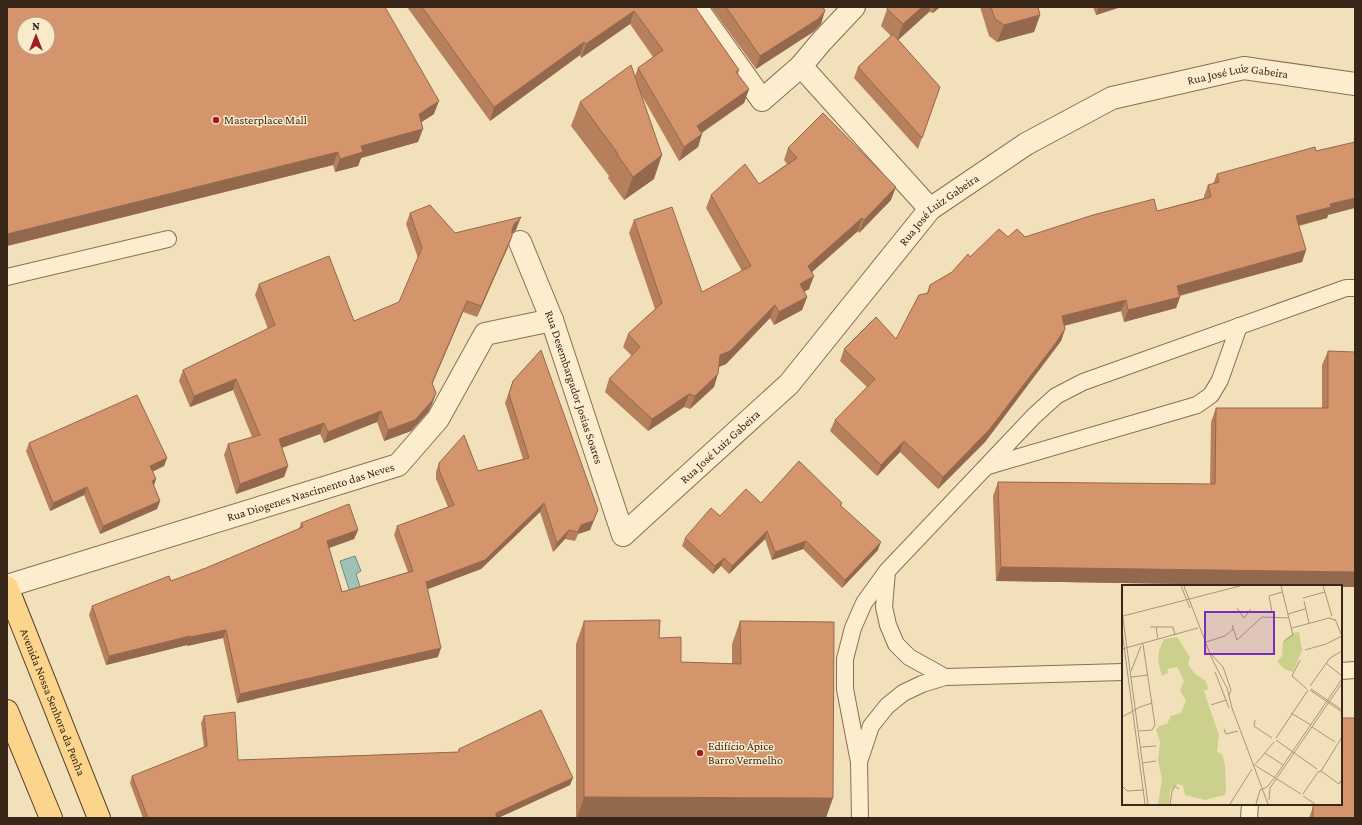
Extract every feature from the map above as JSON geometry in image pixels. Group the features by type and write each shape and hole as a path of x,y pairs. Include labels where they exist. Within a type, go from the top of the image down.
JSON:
{"main road":[{"name":"Avenida Nossa Senhora da Penha","path":"7,586 99,818"},
{"path":"7,711 51,818"}],"street":[{"path":"696,7 762,100 801,66 854,7"},
{"path":"801,66 930,208"},
{"name":"Rua José Luiz Gabeira","path":"623,535 789,384 930,208 1026,144 1112,98 1244,68 1355,84"},
{"name":"Rua Desembargador Josias Soares","path":"520,242 552,320 623,535"},
{"name":"Rua Diogenes Nascimento das Neves","path":"7,586 398,465 438,419 486,334 552,320"}],"lane":[{"path":"7,278 168,239"},
{"path":"860,818 859,762 845,689 845,659 853,628 864,602 887,571 1034,416 1056,396 1083,382 1346,288 1355,288"},
{"path":"986,466 1197,405 1211,395 1220,380 1239,326"},
{"path":"887,571 884,607 888,625 896,644 909,657 945,676"},
{"path":"1342,671 1355,670"},
{"path":"859,762 871,726 887,706 903,693 922,684 945,676 1122,672"},
{"path":"1249,818 1250,805"}],"water":[{"path":"355,556 361,571 356,574 364,598 353,602 340,561"}],"building":[{"name":"Masterplace Mall","path":"7,7 385,7 439,101 419,114 423,129 361,146 363,152 340,159 338,152 7,234"},
{"path":"422,7 695,7 739,70 736,72 749,89 697,126 702,134 684,147 638,68 663,50 634,11 586,44 584,42 494,107"},
{"path":"726,7 823,7 825,11 818,19 760,56"},
{"path":"889,7 922,7 903,24 887,9"},
{"path":"991,7 1038,7 1040,15 1004,25 995,19"},
{"path":"893,34 940,87 922,138 858,67"},
{"path":"631,65 662,155 633,177 580,102"},
{"path":"823,113 896,187 864,220 862,218 808,266 814,276 800,284 807,297 779,312 775,305 730,351 720,355 718,374 695,396 689,394 652,419 609,379 640,347 628,334 662,303 634,220 672,207 702,292 751,266 711,195 745,164 759,184 797,158 788,148"},
{"path":"1355,142 1355,198 1330,204 1331,207 1296,216 1306,250 1177,286 1180,297 1128,310 1126,300 1062,316 1065,329 1055,344 989,430 943,477 904,441 881,465 835,420 875,379 844,349 876,317 896,339 919,295 928,293 930,285 952,272 968,254 970,257 999,229 1008,237 1017,229 1025,237 1093,215 1154,199 1157,211 1211,197 1208,185 1219,182 1217,174 1315,147 1316,151"},
{"path":"430,205 455,233 521,217 514,224 512,236 481,306 467,301 432,383 436,393 432,401 415,420 388,430 381,411 328,432 324,423 279,439 288,466 240,484 228,444 260,435 236,379 194,396 183,370 275,325 259,284 329,256 354,321 399,302 422,248 410,213"},
{"path":"541,350 598,510 593,521 581,525 578,532 569,530 557,543 544,503 485,560 426,582 441,648 240,694 226,630 190,636 109,656 92,606 169,576 171,581 206,568 303,527 301,523 349,504 358,530 327,541 342,592 413,571 397,526 454,505 439,470 439,463 464,435 478,471 529,458 509,394 513,381"},
{"path":"1328,351 1355,352 1355,572 1001,567 998,482 1215,484 1216,408 1328,408"},
{"path":"137,395 167,458 150,466 156,479 152,481 160,501 103,526 87,487 53,503 29,443"},
{"path":"799,461 842,503 840,505 881,542 845,580 806,541 775,552 767,531 732,566 724,558 715,566 685,538 711,508 720,516 746,489 761,503"},
{"name":"Edifício Ápice Barro Vermelho","path":"660,620 659,638 681,637 681,662 741,664 740,621 834,622 833,798 584,797 584,621"},
{"path":"541,710 573,778 496,813 496,818 148,818 132,776 207,746 204,716 235,712 238,760 459,752 459,749"},
{"path":"1342,718 1355,718 1355,818 1313,818 1313,806 1342,805"}],"place":[{"name":"Masterplace Mall","path":"216,120"},
{"name":"Edifício Ápice Barro Vermelho","path":"700,753"}]}
